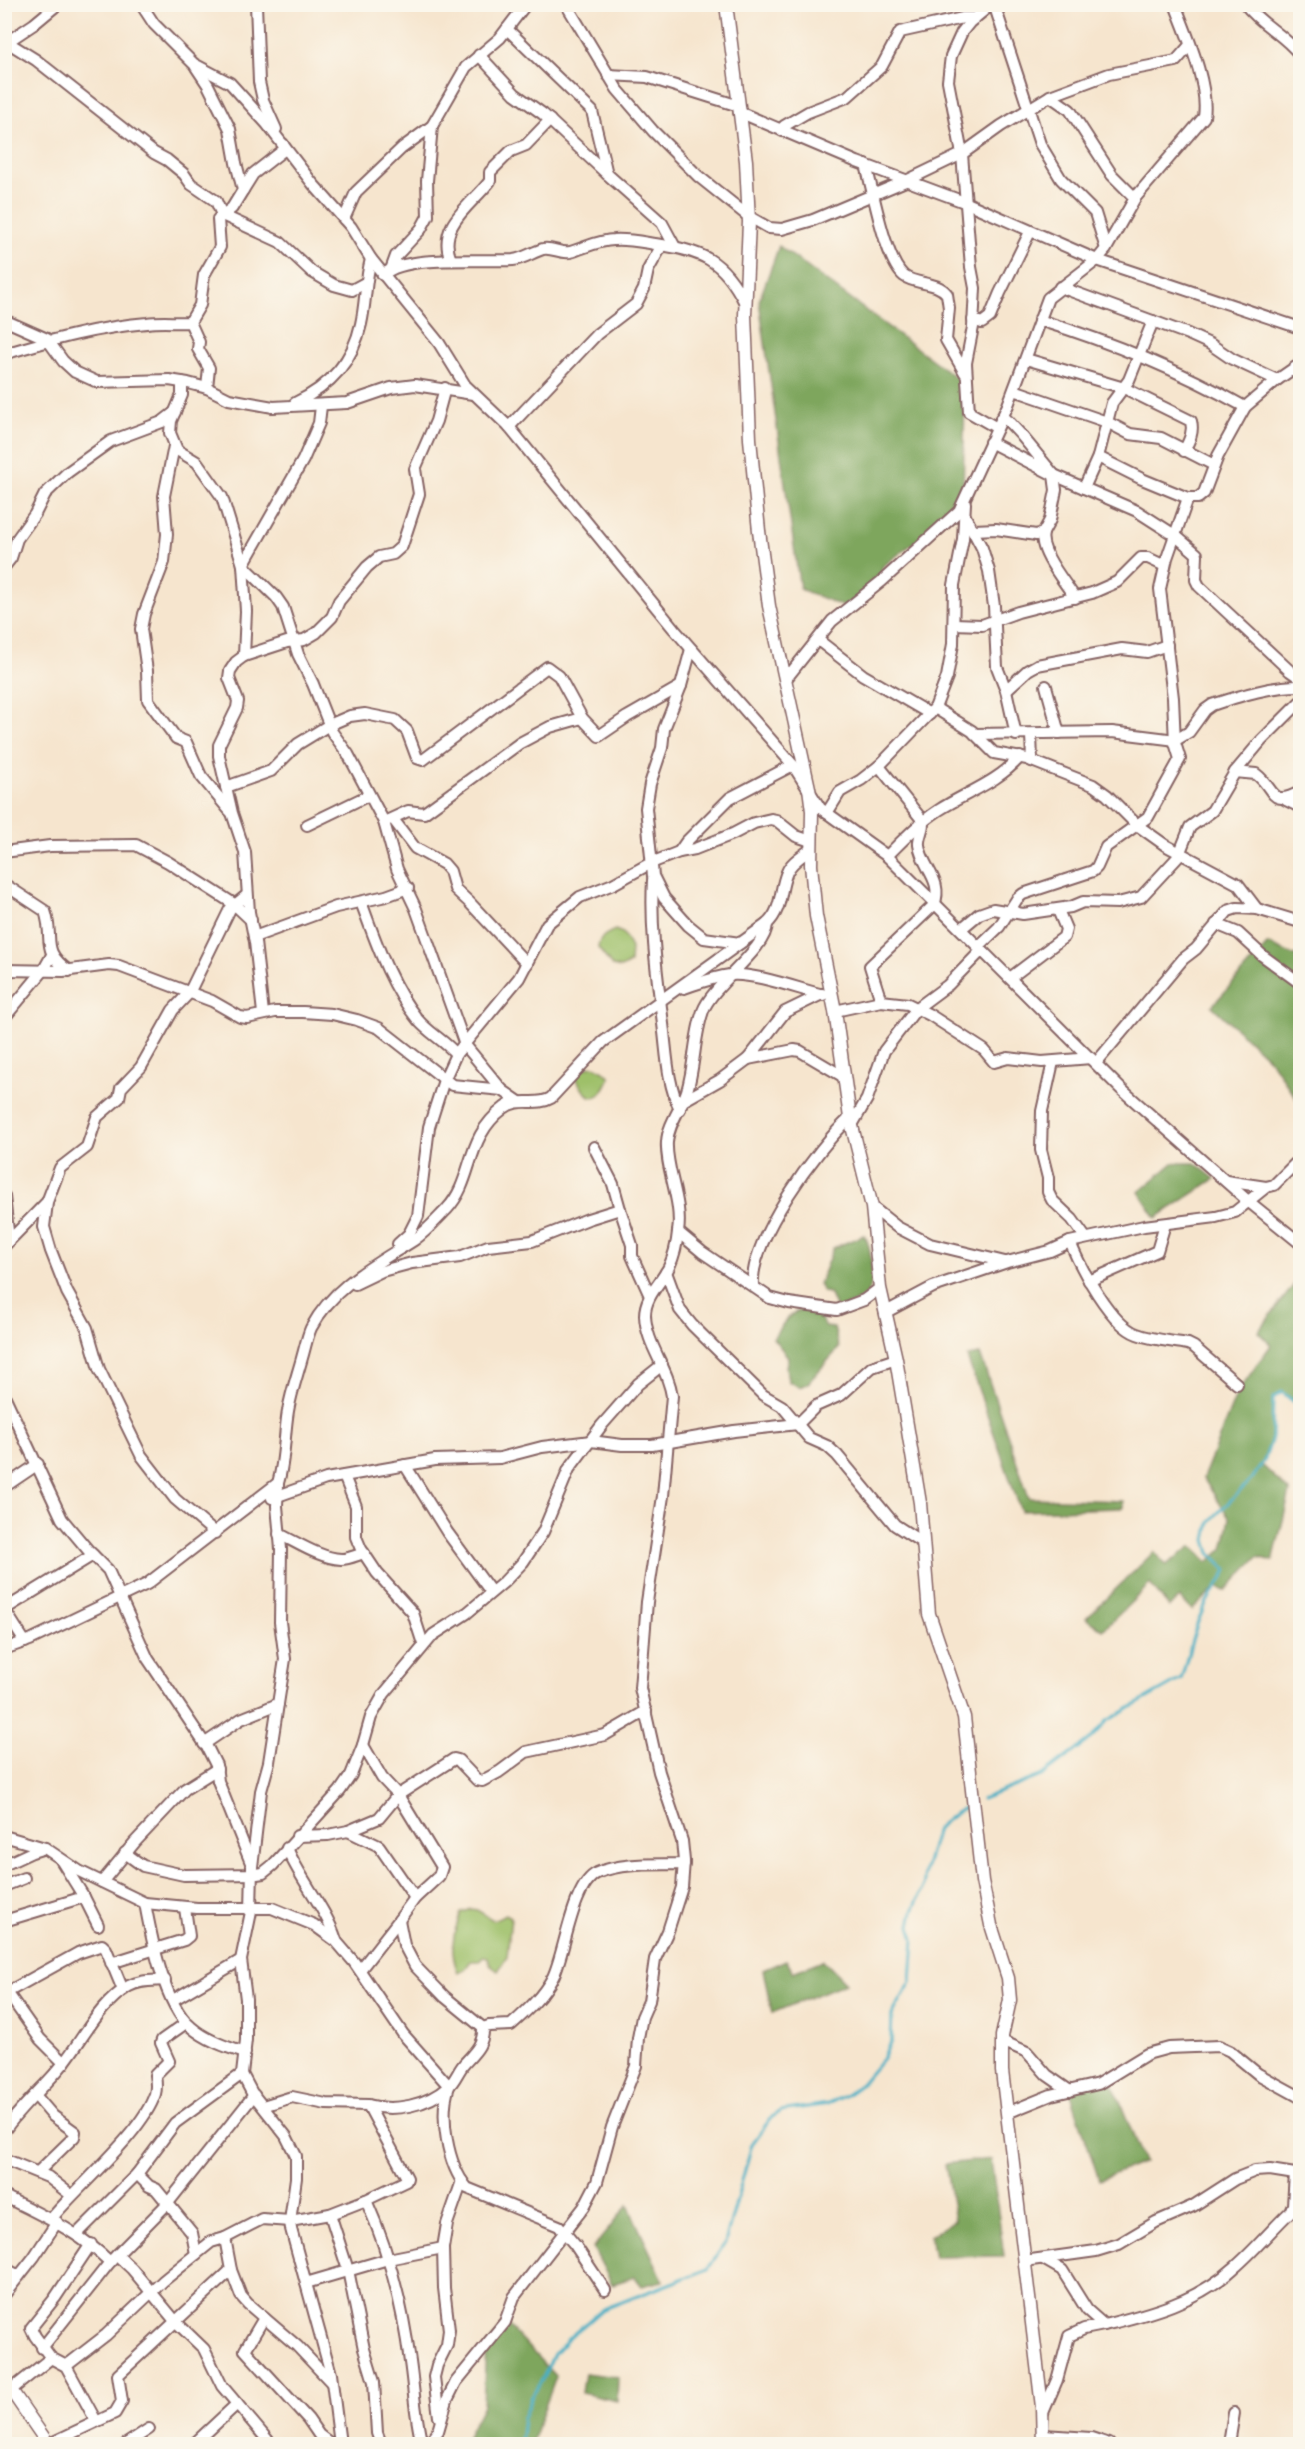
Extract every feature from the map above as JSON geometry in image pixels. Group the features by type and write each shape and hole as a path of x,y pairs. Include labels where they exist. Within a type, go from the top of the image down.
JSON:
{"street":[{"path":"58,4 6,42 36,60 154,153 172,164 191,184 216,201 222,215 280,242 312,272 334,285 352,290 365,283"},
{"path":"141,4 154,24 194,64 208,86 230,129 243,190"},
{"path":"256,4 259,82 263,100 285,149"},
{"path":"388,271 396,256 421,229 428,216 427,181 432,126 459,78 479,55 500,38 525,4"},
{"path":"566,4 608,75 626,100 674,152 698,176 748,216 769,228 782,229 813,220 908,180 962,153 1050,96 1109,74 1176,61 1190,45"},
{"path":"726,4 746,161 748,216 745,303 750,439 759,531 769,606 809,788 816,916 827,995 835,1011 851,1122 872,1207 880,1288 896,1359 920,1503 929,1614 964,1717 982,1881 991,1925 1008,1978 1010,2000 1002,2041 1002,2071 1043,2440 1091,2438 1109,2445"},
{"path":"1075,598 1044,549 1041,538 1050,520 1056,490 1054,476 1008,422 999,423 973,416 969,411 969,381 966,363 973,320 975,288 971,267 962,153 949,87 949,73 951,56 962,32 993,4 1040,144 1058,175 1098,219 1106,249"},
{"path":"827,813 840,792 879,766 933,711 950,665 954,624 954,585 970,483 1014,390 1048,298 1097,260 1106,249 1135,198 1204,117 1205,109 1199,75 1175,4"},
{"path":"1245,4 1256,19 1289,40 1300,55"},
{"path":"783,131 784,126 808,112 847,97 882,66 900,32 963,18 975,18"},
{"path":"507,29 592,111 607,174"},
{"path":"479,55 515,94 550,120 662,223 675,247"},
{"path":"194,64 230,83 267,124 285,149 359,237 372,259 388,271 472,394 508,427 691,649 793,765 819,807 886,856 1130,1097 1248,1201 1300,1243"},
{"path":"608,75 647,77 739,109 783,131 967,203 1097,260 1300,328"},
{"path":"1050,96 1070,110 1112,176 1135,198"},
{"path":"451,260 447,252 447,236 471,200 490,181 490,172 511,151 526,145 550,120"},
{"path":"344,219 356,192 402,148 432,126"},
{"path":"190,322 200,305 204,275 220,247 217,223 222,215 232,208 253,174 285,149"},
{"path":"866,165 887,248 901,272 906,277 939,288 947,294 949,308 946,340 969,381"},
{"path":"973,320 982,323 990,317 1030,232"},
{"path":"388,271 428,261 515,260 546,249 566,253 614,240 662,245 699,253 715,262 734,281 745,303"},
{"path":"508,427 597,334 636,304 644,289 648,270 662,245"},
{"path":"292,405 323,387 339,373 348,359 362,323 365,283 372,259"},
{"path":"1060,287 1210,344 1232,359 1277,380"},
{"path":"4,320 47,339 63,361 75,372 97,382 182,382 207,388 229,399 273,407 347,403 398,386 445,388 472,394"},
{"path":"1039,320 1093,336 1140,354 1245,407"},
{"path":"1084,488 1098,457 1112,403 1130,380 1153,321"},
{"path":"4,354 92,331 151,322 190,322"},
{"path":"190,322 199,342 198,349 209,368 207,388"},
{"path":"1026,359 1124,388 1191,421 1193,428 1185,451"},
{"path":"1098,457 1188,498 1198,498 1204,493 1214,465 1245,407 1300,364"},
{"path":"182,382 182,395 171,421 170,433 174,446 164,496 167,534 164,562 144,614 141,629 147,671 147,696 150,704 165,720 176,738 186,742 201,776 232,813"},
{"path":"263,1013 247,895 245,852 232,813 219,756 219,745 237,708 238,701 229,678 230,671 244,656 287,642 304,640 321,629 332,617 339,601 367,567 379,557 393,554 402,546 419,494 415,469 436,421 445,388"},
{"path":"1014,390 1107,422 1131,434 1161,438 1214,465"},
{"path":"243,566 303,460 319,423 321,406"},
{"path":"4,567 11,558 17,539 35,514 45,494 68,472 111,441 162,422 175,412"},
{"path":"990,442 1054,476 1137,511 1176,536 1197,554 1196,580 1199,586 1300,678"},
{"path":"174,446 197,462 222,497 243,566 246,611 244,656"},
{"path":"753,1285 755,1260 778,1213 824,1143 851,1122 867,1099 881,1056 917,1008 948,986 997,930 1017,899 1026,892 1093,871 1106,847 1152,814 1160,792 1179,761 1160,589 1165,566 1188,498"},
{"path":"786,679 832,621 965,509"},
{"path":"965,509 989,571 997,667 1006,690 1016,735"},
{"path":"974,530 996,529 1036,535 1043,533"},
{"path":"954,624 977,626 1018,612 1075,598 1117,582 1141,558 1148,558 1165,566"},
{"path":"243,566 276,597 283,607 298,654 314,684 329,725 369,795 389,821 415,848 444,864 450,871 455,889 527,964"},
{"path":"818,640 863,675 975,734 994,753 1032,761 1100,790 1137,825 1180,853 1238,885 1257,909"},
{"path":"1006,690 1037,665 1122,649 1147,652 1167,645"},
{"path":"681,1105 668,1072 653,942 653,876 646,808 650,784 662,748 664,729 681,686 691,649"},
{"path":"226,787 271,771 298,744 329,725 350,716 365,714 395,720 407,731 417,758 423,760 547,668 559,676 582,718 600,736 627,717 681,686"},
{"path":"1046,686 1059,733"},
{"path":"975,734 1112,732 1176,740 1189,732 1205,710 1212,705 1285,686 1300,686"},
{"path":"961,929 986,910 998,908 1019,914 1058,910 1083,903 1118,903 1141,897 1180,853 1190,827 1212,811 1235,772 1258,744 1300,702"},
{"path":"389,821 408,811 424,813 520,743 550,727 582,718"},
{"path":"1031,734 1032,761"},
{"path":"886,856 923,821 955,800 985,786 1020,757"},
{"path":"679,852 730,798 793,765"},
{"path":"879,766 923,821 919,844 936,882 937,898 934,905 870,966 880,1001"},
{"path":"1235,772 1256,774 1273,796 1300,807"},
{"path":"1286,800 1300,792"},
{"path":"307,825 369,795"},
{"path":"387,1255 409,1234 418,1216 429,1126 444,1080 456,1054 512,988 547,924 580,897 613,884 651,863 679,852 695,849 754,823 776,820 811,845"},
{"path":"389,821 397,869 408,888 465,1045 502,1090 518,1101 542,1104 551,1098 603,1042 767,924 778,909 787,871 811,845"},
{"path":"4,852 50,846 136,846 168,862 234,904 251,920"},
{"path":"653,876 664,898 688,925 704,938 740,943"},
{"path":"4,884 45,911 52,955 69,971"},
{"path":"254,937 336,907 408,888"},
{"path":"214,1533 175,1498 141,1455 99,1369 87,1328 67,1292 44,1227 47,1202 60,1168 87,1147 97,1117 119,1098 121,1088 141,1066 174,1010 189,993 234,904 247,895"},
{"path":"361,902 386,965 408,1006 424,1027 456,1054"},
{"path":"835,1011 880,1001 901,1002 917,1008 984,1050 992,1061 997,1062 1008,1058 1035,1062 1094,1061 1183,959 1196,949 1216,924 1233,909 1257,909 1300,922"},
{"path":"1010,978 1064,937 1066,929 1058,910"},
{"path":"428,2445 440,2424 447,2400 456,2382 505,2322 514,2297 584,2207 597,2182 612,2127 636,2066 638,2038 642,2017 649,2001 655,1959 682,1887 684,1864 682,1841 659,1772 640,1688 647,1602 669,1442 672,1396 670,1384 651,1346 645,1326 645,1311 650,1296 666,1272 678,1232 676,1194 667,1141 687,1089 703,1010 711,996 752,952 767,929 767,924"},
{"path":"1216,924 1238,933 1263,956 1300,983"},
{"path":"4,1018 43,971 52,955"},
{"path":"4,970 69,971 109,965 119,966 212,1001 240,1017 247,1018 263,1013 332,1014 372,1025 432,1068 444,1080 465,1088 502,1090"},
{"path":"673,992 732,974 747,975 827,995"},
{"path":"681,1105 748,1059 785,1012 827,995"},
{"path":"748,1059 794,1050 800,1051 844,1077"},
{"path":"1053,1062 1042,1111 1041,1150 1048,1178 1048,1194 1072,1219 1084,1238"},
{"path":"340,2445 333,2384 290,2221 296,2178 296,2156 286,2136 254,2095 242,2074 246,1999 241,1960 251,1910 252,1870 261,1791 269,1762 285,1659 280,1622 281,1549 278,1483 288,1412 310,1330 327,1305 350,1281 387,1255 416,1239 447,1209 460,1188 478,1138 488,1122 506,1106 518,1101"},
{"path":"594,1147 613,1184 631,1239 632,1256 650,1296"},
{"path":"1226,1181 1266,1187 1274,1185 1300,1159"},
{"path":"886,1312 933,1287 1006,1262 1050,1251 1084,1238 1230,1214 1240,1210 1266,1187"},
{"path":"4,1196 7,1243"},
{"path":"7,1243 47,1202"},
{"path":"872,1207 905,1232 930,1244 1006,1262"},
{"path":"339,1292 382,1271 411,1263 460,1257 488,1246 532,1240 620,1209"},
{"path":"1089,1281 1157,1251 1165,1224"},
{"path":"678,1232 702,1252 771,1298 789,1304 837,1310 864,1300 880,1288"},
{"path":"1070,1242 1089,1281 1116,1316 1131,1331 1194,1347 1237,1384"},
{"path":"666,1272 680,1310 692,1325 764,1395 782,1406 809,1438 827,1446 837,1455 895,1525 923,1544"},
{"path":"255,1503 318,1482 435,1460 500,1458 542,1447 591,1440 622,1445 652,1445 744,1429 798,1424 816,1406 840,1395 872,1367 896,1359"},
{"path":"125,1853 143,1866 184,1875 252,1870 263,1873 340,1791 351,1775 378,1703 423,1644 437,1631 467,1613 523,1562 543,1532 565,1474 602,1425 638,1384 662,1365"},
{"path":"4,1395 9,1417 38,1464 62,1519 108,1570 148,1659 204,1744 217,1769 218,1781 252,1870"},
{"path":"4,1487 38,1464"},
{"path":"405,1465 444,1527 491,1592"},
{"path":"344,1476 356,1506 356,1537 377,1573 413,1613 423,1644"},
{"path":"4,1649 25,1642 147,1584 278,1483"},
{"path":"279,1534 334,1558 345,1559 364,1553"},
{"path":"25,1642 5,1609 93,1556"},
{"path":"204,1744 241,1719 278,1704"},
{"path":"297,1836 328,1835 348,1831 379,1818 398,1795 454,1759 458,1760 477,1780 482,1781 499,1772 526,1752 605,1736 646,1711"},
{"path":"360,1970 415,1898 441,1874 442,1867 398,1795 382,1778 363,1745"},
{"path":"102,1882 125,1853 185,1789 217,1769"},
{"path":"348,1831 379,1846 415,1898"},
{"path":"4,1836 45,1848 102,1882 145,1903 185,1908 237,1907 251,1910 272,1908 314,1925 336,1941 360,1970 403,2034 449,2086"},
{"path":"4,1865 45,1848"},
{"path":"287,1848 321,1906 336,1941"},
{"path":"59,1857 98,1925"},
{"path":"483,2028 511,2025 547,1988 559,1962 567,1927 587,1881 596,1873 618,1868 684,1864"},
{"path":"4,1886 24,1878"},
{"path":"4,1921 84,1897"},
{"path":"145,1903 154,1950 173,2000 186,2023 200,2034 244,2054"},
{"path":"111,1963 184,1940 189,1936 185,1908"},
{"path":"399,1920 404,1945 415,1966 445,1997 483,2028"},
{"path":"64,2063 40,2039 6,1993 59,1963 97,1946 104,1946 123,1990"},
{"path":"173,2000 241,1960"},
{"path":"4,2131 21,2108 64,2063 91,2025 123,1990 139,1982 165,1980"},
{"path":"4,2295 19,2276 71,2195 135,2128 149,2107 157,2086 155,2075 169,2061 161,2043 162,2040 186,2023"},
{"path":"264,2106 292,2097 326,2104 368,2105 391,2109 407,2106 432,2097 449,2086 482,2043 483,2028"},
{"path":"1002,2041 1026,2052 1047,2075 1070,2091"},
{"path":"1007,2113 1051,2095 1098,2084 1154,2051 1168,2048 1219,2046 1230,2051 1258,2074 1300,2097"},
{"path":"77,2234 137,2174 175,2123 242,2074"},
{"path":"449,2086 444,2102 444,2118 454,2164 467,2188 553,2222 565,2231 605,2290"},
{"path":"35,2095 53,2116 75,2132 74,2137 38,2172"},
{"path":"42,2348 114,2259 168,2202 254,2095"},
{"path":"66,2366 106,2335 211,2242 225,2238 262,2219 290,2221 330,2214 404,2183 407,2178 368,2105"},
{"path":"4,2159 58,2182 71,2195"},
{"path":"1024,2261 1096,2251 1119,2244 1156,2222 1193,2206 1236,2179 1255,2171 1298,2173 1290,2212 1235,2268 1218,2281 1194,2297 1142,2316 1084,2330 1069,2336 1058,2380 1042,2415"},
{"path":"137,2174 156,2189 192,2233 196,2254"},
{"path":"440,2424 434,2377 447,2345 449,2330 444,2288 443,2248 447,2223 462,2181"},
{"path":"4,2196 77,2234 132,2269 150,2294 204,2349 217,2379 264,2442"},
{"path":"366,2200 381,2232 406,2337 415,2415 422,2445"},
{"path":"330,2214 348,2270 364,2349 374,2382 377,2433 381,2445"},
{"path":"225,2238 231,2270 241,2296 297,2346 333,2384"},
{"path":"91,2244 55,2298 33,2324 32,2332 51,2358 66,2366 96,2421"},
{"path":"306,2283 388,2259 443,2248"},
{"path":"1043,2259 1062,2270 1087,2310 1104,2325"},
{"path":"4,2268 19,2276"},
{"path":"51,2358 8,2385 46,2443 115,2413 122,2401 118,2375 231,2270"},
{"path":"264,2318 245,2350 308,2419 319,2435 331,2445"},
{"path":"194,2445 237,2404"},
{"path":"1229,2445 1234,2413"},
{"path":"126,2445 148,2429"}],"green space":[{"path":"779,246 965,384 963,505 882,567 881,580 844,607 800,589 759,301"},
{"path":"615,930 623,933 631,948 630,963 621,968 612,966 598,948 601,939"},
{"path":"1268,944 1300,958 1300,1104 1271,1061 1212,1006"},
{"path":"594,1066 610,1077 599,1095 595,1097 583,1090 575,1073 586,1067"},
{"path":"1173,1163 1195,1163 1215,1179 1156,1218 1139,1192"},
{"path":"864,1235 869,1245 872,1274 870,1289 862,1298 837,1310 829,1293 823,1292 819,1284 833,1248"},
{"path":"1300,1277 1300,1407 1282,1392 1273,1398 1272,1438 1262,1465 1290,1492 1273,1561 1258,1557 1225,1591 1217,1587 1192,1610 1180,1598 1169,1607 1150,1584 1103,1630 1086,1618 1154,1552 1166,1565 1192,1546 1208,1562 1223,1549 1230,1519 1203,1478 1237,1393 1271,1345 1258,1332"},
{"path":"810,1308 826,1327 834,1328 839,1348 807,1384 799,1387 788,1381 786,1367 788,1357 773,1338 792,1314"},
{"path":"980,1354 1029,1498 1123,1501 1123,1508 1021,1511 967,1357"},
{"path":"471,1909 493,1920 506,1914 511,1917 507,1957 498,1971 490,1965 488,1957 483,1956 479,1961 471,1961 465,1969 458,1972 453,1950 454,1935 461,1913"},
{"path":"786,1960 793,1972 823,1960 846,1983 772,2013 763,1970"},
{"path":"1110,2077 1144,2162 1099,2180 1070,2091"},
{"path":"991,2159 1004,2256 934,2257 930,2236 955,2220 945,2164"},
{"path":"628,2205 663,2281 642,2286 635,2277 612,2284 593,2248"},
{"path":"505,2322 556,2377 531,2444 463,2444 483,2405 486,2347"},
{"path":"584,2373 618,2377 617,2401 581,2393"}],"waterway":[{"path":"982,1799 1043,1775 1093,1737 1107,1721 1181,1679 1202,1611 1227,1570 1210,1553 1206,1540 1210,1521 1252,1479 1264,1461 1272,1438 1273,1398 1282,1392 1300,1407"},
{"path":"520,2444 523,2418 531,2398 554,2354 568,2339 601,2310 708,2269 725,2243 752,2144 771,2118 780,2111 828,2104 846,2095 861,2084 883,2058 891,2041 892,2015 911,1982 914,1938 910,1926 913,1911 923,1889 925,1871 937,1828 968,1806"}]}
